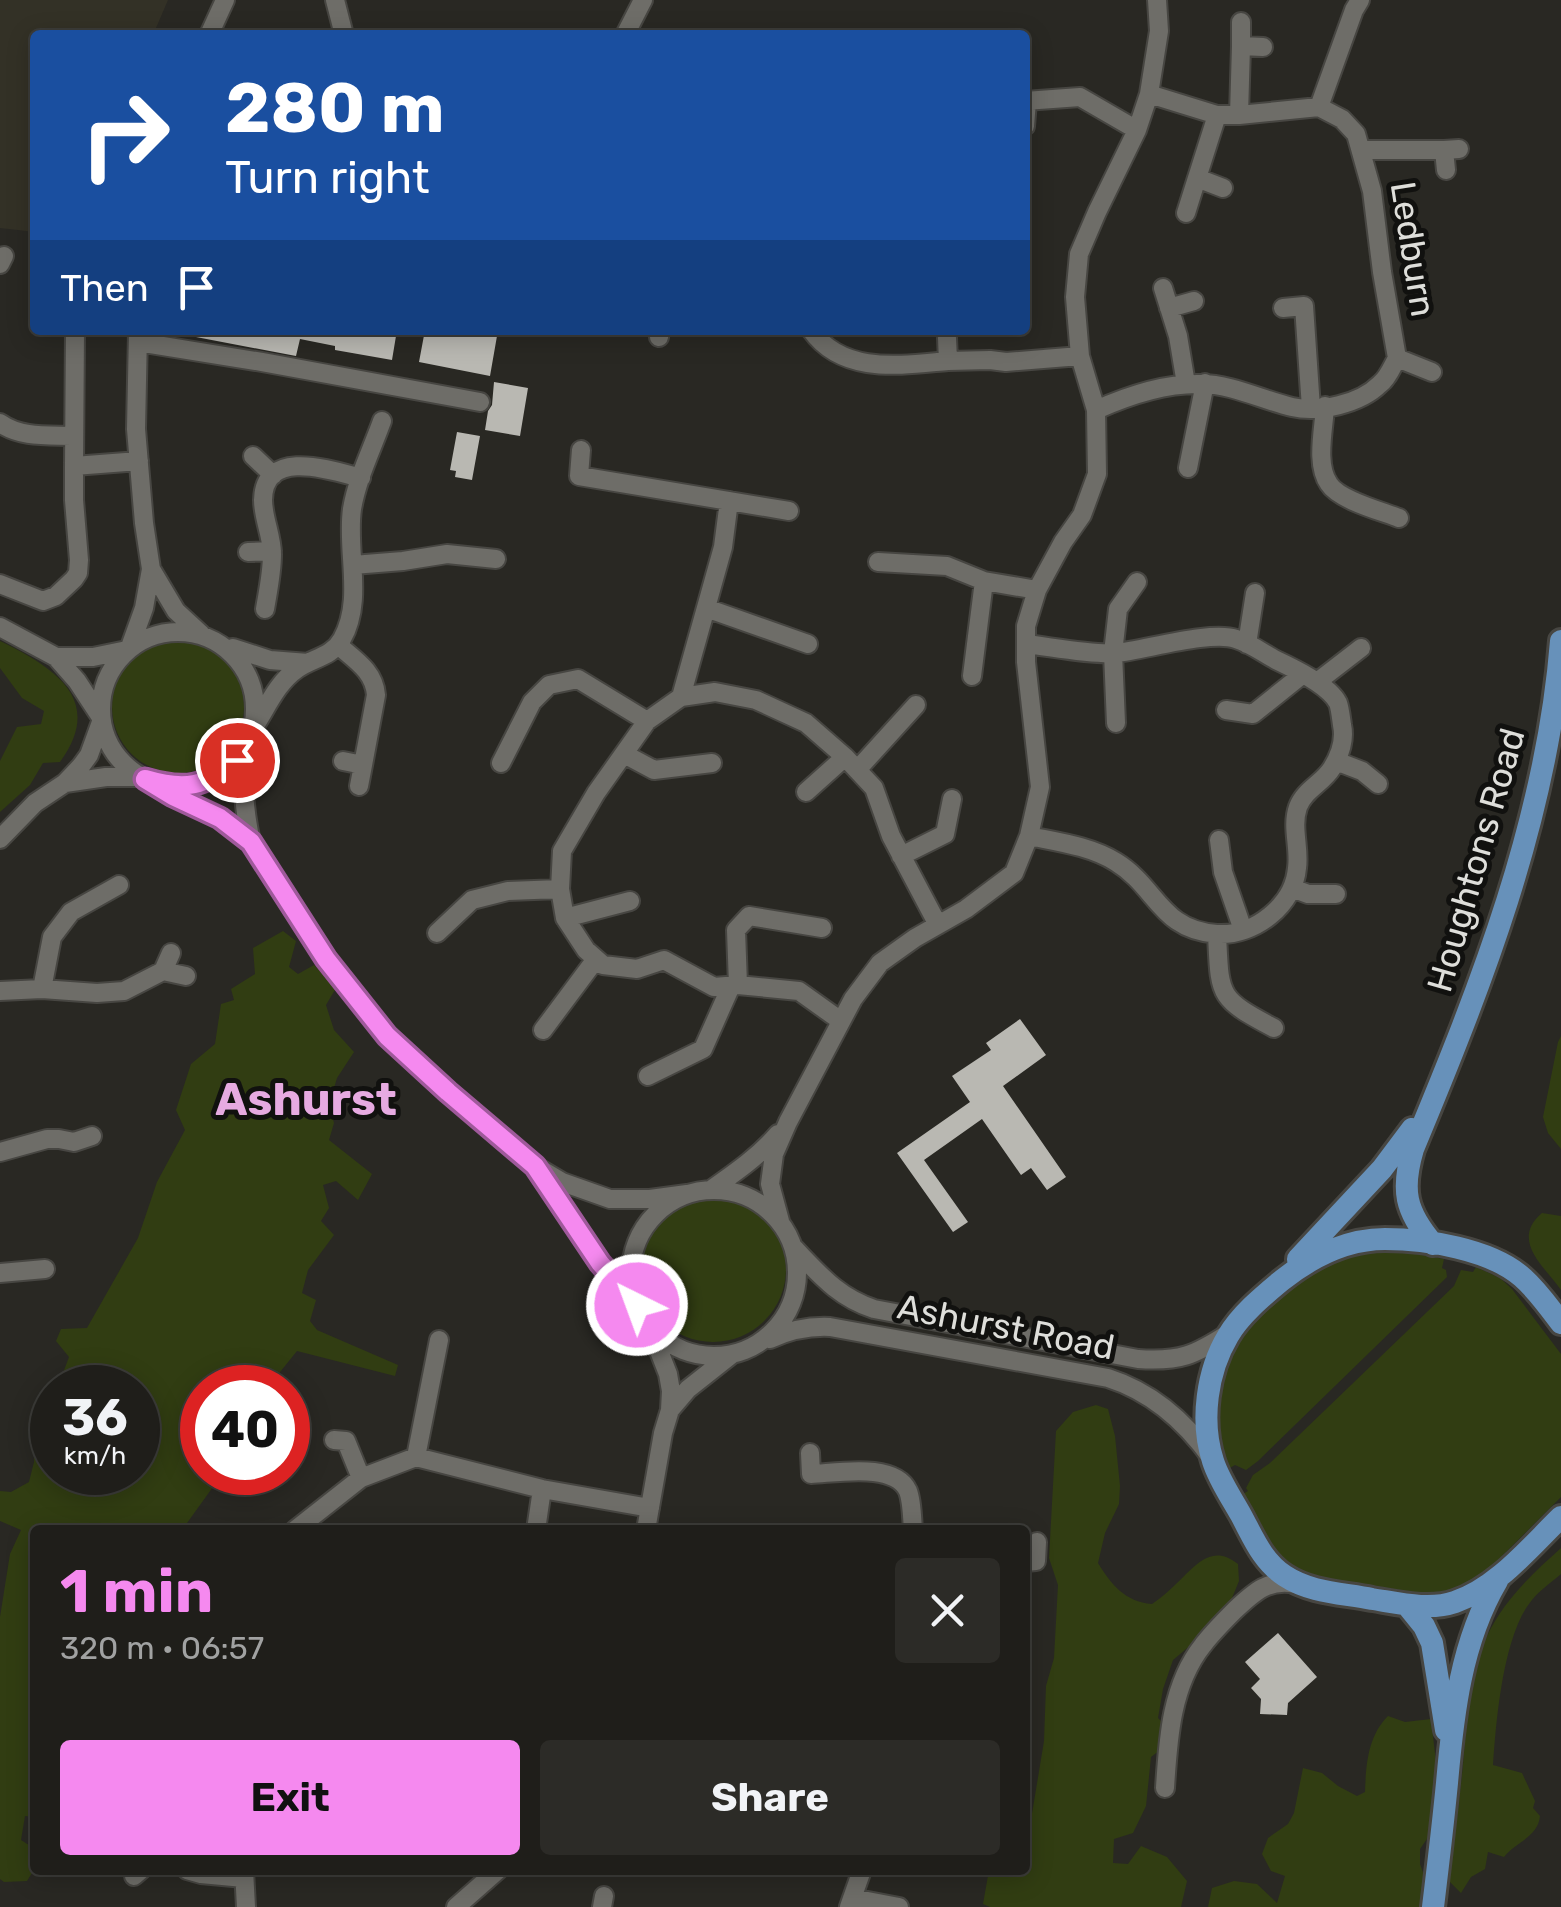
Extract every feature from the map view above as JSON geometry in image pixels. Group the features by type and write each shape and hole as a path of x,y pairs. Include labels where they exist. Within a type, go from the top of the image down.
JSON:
{"main road":[{"name":"Houghtons Road","path":"1443,1246 1417,1225 1408,1206 1405,1188 1412,1148 1475,999 1518,866 1551,725 1561,641"},
{"name":"Houghtons Road","path":"1268,1292 1382,1169 1436,1093"},
{"path":"1561,1323 1522,1276 1482,1255 1404,1239 1377,1239 1329,1250 1303,1264 1268,1292 1230,1333 1216,1360 1208,1395 1207,1429 1215,1466 1270,1565 1301,1585 1326,1592 1407,1605 1454,1602 1502,1574 1561,1517"},
{"path":"1434,1907 1449,1753 1464,1664 1482,1606 1502,1574"},
{"path":"1407,1605 1432,1642 1449,1753"}],"street":[{"path":"211,30 225,0"},
{"path":"334,0 343,30"},
{"path":"627,30 642,0"},
{"path":"670,1410 688,1389 731,1355 760,1342 780,1324 793,1301 798,1274 794,1248 780,1221 770,1184 774,1154 853,999 880,963 966,910 1014,873 1029,836 1040,787 1026,662 1026,626 1037,590 1082,515 1097,474 1096,410 1080,356 1074,297 1080,254 1137,130 1149,94 1159,31 1157,0"},
{"path":"1149,94 1217,114 1319,107 1360,0"},
{"path":"1239,115 1242,22"},
{"path":"1241,46 1264,47"},
{"path":"1030,101 1080,97 1137,130"},
{"name":"Ledburn","path":"1096,410 1160,388 1196,384 1294,407 1318,407 1356,400 1381,384 1397,358 1372,192 1356,134 1342,119 1319,107"},
{"path":"1186,212 1217,114"},
{"name":"Ledburn","path":"1362,150 1451,150 1446,170"},
{"path":"1198,178 1223,188"},
{"path":"1162,288 1196,384 1188,468"},
{"path":"1169,308 1194,300"},
{"path":"1283,308 1304,306 1322,463 1329,486 1348,498 1399,518"},
{"path":"0,584 43,601 56,596 74,579 79,560 74,500 75,335"},
{"path":"816,335 844,358 861,363 1006,362 1080,356"},
{"path":"0,839 35,803 65,783 89,755 101,719 102,693 111,670 128,649 144,608 151,569 136,428 138,336 480,402"},
{"path":"948,338 948,361"},
{"name":"Ledburn","path":"1397,358 1432,372"},
{"path":"56,657 93,657 128,649 153,634 177,630 201,634 270,660 319,659 343,638 349,617 353,587 352,509 382,421"},
{"path":"0,423 23,434 74,436"},
{"path":"581,450 579,476 789,510"},
{"path":"253,456 273,474"},
{"path":"74,466 139,460"},
{"path":"265,609 272,551 263,497 273,474 288,467 304,466 360,478"},
{"path":"680,697 724,547 729,501"},
{"path":"248,552 272,551"},
{"path":"352,565 446,554 469,564 496,559"},
{"path":"878,562 947,566 984,581 1037,590"},
{"path":"151,569 176,610 201,634"},
{"path":"972,676 984,581"},
{"path":"1116,722 1113,653 1118,609 1138,582"},
{"path":"1247,644 1255,593"},
{"path":"706,608 808,644"},
{"path":"0,627 56,657 101,719 108,744 122,762 173,796 220,818 251,842 326,959 387,1036 535,1166 562,1182 610,1199 650,1199 712,1189 738,1192 761,1204 780,1221"},
{"path":"1026,644 1113,653 1201,638 1233,637 1310,678 1337,702 1344,736 1327,776 1302,798 1298,808 1298,870 1292,888 1275,912 1242,930 1218,934 1189,928 1176,922 1118,863 1101,854 1029,836"},
{"path":"223,644 240,661 252,682 256,706 243,779 251,842"},
{"path":"338,645 372,675 376,685 359,786"},
{"path":"1226,710 1253,714 1362,648"},
{"path":"65,783 106,777 142,778 169,786 194,785 218,776 237,760 286,678 308,662"},
{"path":"501,763 532,702 549,686 578,679 647,721"},
{"path":"841,1021 800,992 714,987 664,960 637,969 602,965 586,950 564,918 560,888 562,851 647,721 680,697 715,692 756,700 806,723 874,788 890,836 938,925"},
{"path":"806,792 851,763 916,705"},
{"path":"624,754 654,770 712,763"},
{"path":"344,761 363,766"},
{"path":"1336,761 1362,771 1378,784"},
{"path":"902,856 946,834 952,799"},
{"path":"1219,840 1224,872 1242,930"},
{"path":"42,989 52,938 70,912 119,885"},
{"path":"437,933 472,900 508,890 560,888"},
{"path":"1292,888 1308,894 1336,894"},
{"path":"564,918 630,901"},
{"path":"648,1076 704,1049 735,986 736,930 749,916 822,928"},
{"path":"1218,934 1219,970 1225,994 1231,1004 1274,1028"},
{"path":"163,972 172,953"},
{"path":"543,1030 596,959"},
{"path":"0,990 124,991 163,972 186,976"},
{"path":"712,1189 766,1148 788,1122"},
{"path":"0,1152 47,1139 74,1142 92,1136"},
{"path":"535,1166 600,1263 637,1305 668,1374 672,1391 670,1410 647,1525"},
{"path":"637,1305 631,1278 633,1251 644,1226 663,1207 687,1194"},
{"name":"Ashurst Road","path":"794,1248 837,1291 874,1309 1138,1359 1180,1358 1200,1352 1230,1333"},
{"path":"0,1273 45,1269"},
{"path":"648,1323 664,1340 684,1351 731,1355"},
{"name":"Ashurst Road","path":"760,1342 812,1326 830,1327 1108,1378 1131,1386 1168,1409 1215,1466"},
{"path":"416,1457 438,1340"},
{"path":"334,1440 346,1441 361,1478"},
{"path":"810,1453 811,1474 879,1472 898,1478 908,1491 912,1525"},
{"path":"301,1525 361,1478 416,1457 542,1490 650,1508"},
{"path":"537,1525 542,1490"},
{"path":"1030,1562 1036,1561 1037,1542"},
{"path":"1259,1587 1260,1550"},
{"path":"1165,1788 1174,1708 1181,1685 1202,1646 1259,1587 1286,1582 1301,1585"},
{"path":"244,1875 246,1907"},
{"path":"456,1907 492,1875"},
{"path":"860,1875 850,1902 900,1907"}],"shaded area":[{"path":"0,0 168,0 155,30 30,30 30,231 0,228"}],"green space":[{"path":"0,641 54,674 75,703 77,720 73,740 60,762 43,763 30,785 0,812 0,761 17,727 41,724 44,711 22,698 0,668"},
{"path":"178,641 203,646 224,661 239,682 244,707 239,732 224,753 203,768 178,773 153,768 132,753 117,732 112,707 117,682 132,661 153,646"},
{"path":"283,931 296,941 289,967 298,974 314,965 336,988 326,1005 334,1030 354,1052 337,1078 329,1105 334,1123 329,1140 372,1174 358,1200 336,1181 323,1185 329,1208 321,1221 334,1235 308,1270 302,1293 316,1300 310,1321 317,1330 398,1365 395,1376 297,1351 286,1365 180,1365 180,1495 207,1495 186,1525 30,1525 30,1816 25,1816 21,1840 30,1846 31,1875 27,1881 4,1882 0,1879 0,1617 10,1554 21,1530 0,1521 0,1491 11,1492 30,1478 30,1495 160,1495 160,1365 66,1365 69,1357 56,1341 61,1329 87,1328 138,1238 157,1182 185,1130 176,1110 191,1064 215,1044 221,1004 234,1000 231,989 255,974 253,948"},
{"path":"1561,1036 1561,1149 1548,1133 1543,1117"},
{"path":"713,1196 741,1202 764,1218 780,1241 786,1269 780,1297 764,1320 741,1336 713,1342 685,1336 662,1320 646,1297 640,1269 646,1241 662,1218 685,1202"},
{"path":"1542,1213 1561,1216 1561,1290 1529,1243 1533,1223"},
{"path":"1388,1249 1444,1259 1442,1268 1447,1277 1258,1461 1246,1470 1235,1465 1228,1469 1218,1436 1217,1401 1224,1367 1241,1337 1313,1268 1350,1254"},
{"path":"1476,1267 1500,1278 1512,1289 1561,1354 1561,1497 1486,1572 1452,1590 1401,1593 1300,1575 1273,1550 1243,1494 1248,1491 1253,1475 1454,1286 1461,1270 1473,1272"},
{"path":"1096,1405 1108,1409 1115,1436 1119,1504 1105,1533 1098,1563 1114,1585 1134,1600 1152,1604 1205,1559 1220,1556 1238,1564 1239,1581 1232,1598 1205,1633 1173,1660 1158,1718 1165,1725 1164,1747 1151,1757 1146,1806 1133,1833 1114,1839 1113,1863 1128,1864 1141,1846 1167,1857 1187,1881 1181,1907 983,1904 988,1875 1030,1875 1030,1826 1044,1741 1046,1686 1054,1658 1058,1585 1049,1558 1056,1431 1073,1412"},
{"path":"1561,1548 1561,1574 1532,1600 1514,1634 1494,1747 1493,1765 1522,1773 1535,1801 1533,1808 1540,1816 1538,1823 1504,1857 1488,1852 1485,1869 1471,1877 1461,1893 1449,1881 1476,1667 1487,1636 1510,1599"},
{"path":"1388,1716 1405,1722 1431,1719 1437,1771 1429,1836 1420,1849 1425,1878 1421,1907 1208,1907 1212,1888 1234,1881 1257,1884 1277,1903 1285,1876 1271,1871 1262,1854 1268,1838 1288,1824 1294,1813 1303,1768 1322,1773 1357,1796 1365,1792 1372,1741"}],"building":[{"path":"396,335 392,360 300,339 296,356 196,337"},
{"path":"424,335 497,336 490,376 419,362"},
{"path":"494,382 528,388 520,436 485,430"},
{"path":"457,432 480,436 472,480 455,477 456,471 450,470"},
{"path":"1020,1019 1046,1055 1003,1086 1066,1177 1047,1190 1031,1168 1021,1175 982,1119 924,1160 968,1222 953,1232 897,1153 970,1102 952,1076 991,1050 986,1043"},
{"path":"1278,1633 1317,1677 1288,1703 1287,1715 1260,1714 1261,1699 1251,1688 1260,1679 1245,1662"}],"district":[{"name":"Ashurst","path":"306,1099"}],"route":[{"path":"237,760 218,776 194,785 169,786 145,779 220,818 251,842 326,959 387,1036 535,1166 600,1263 637,1305"}]}
